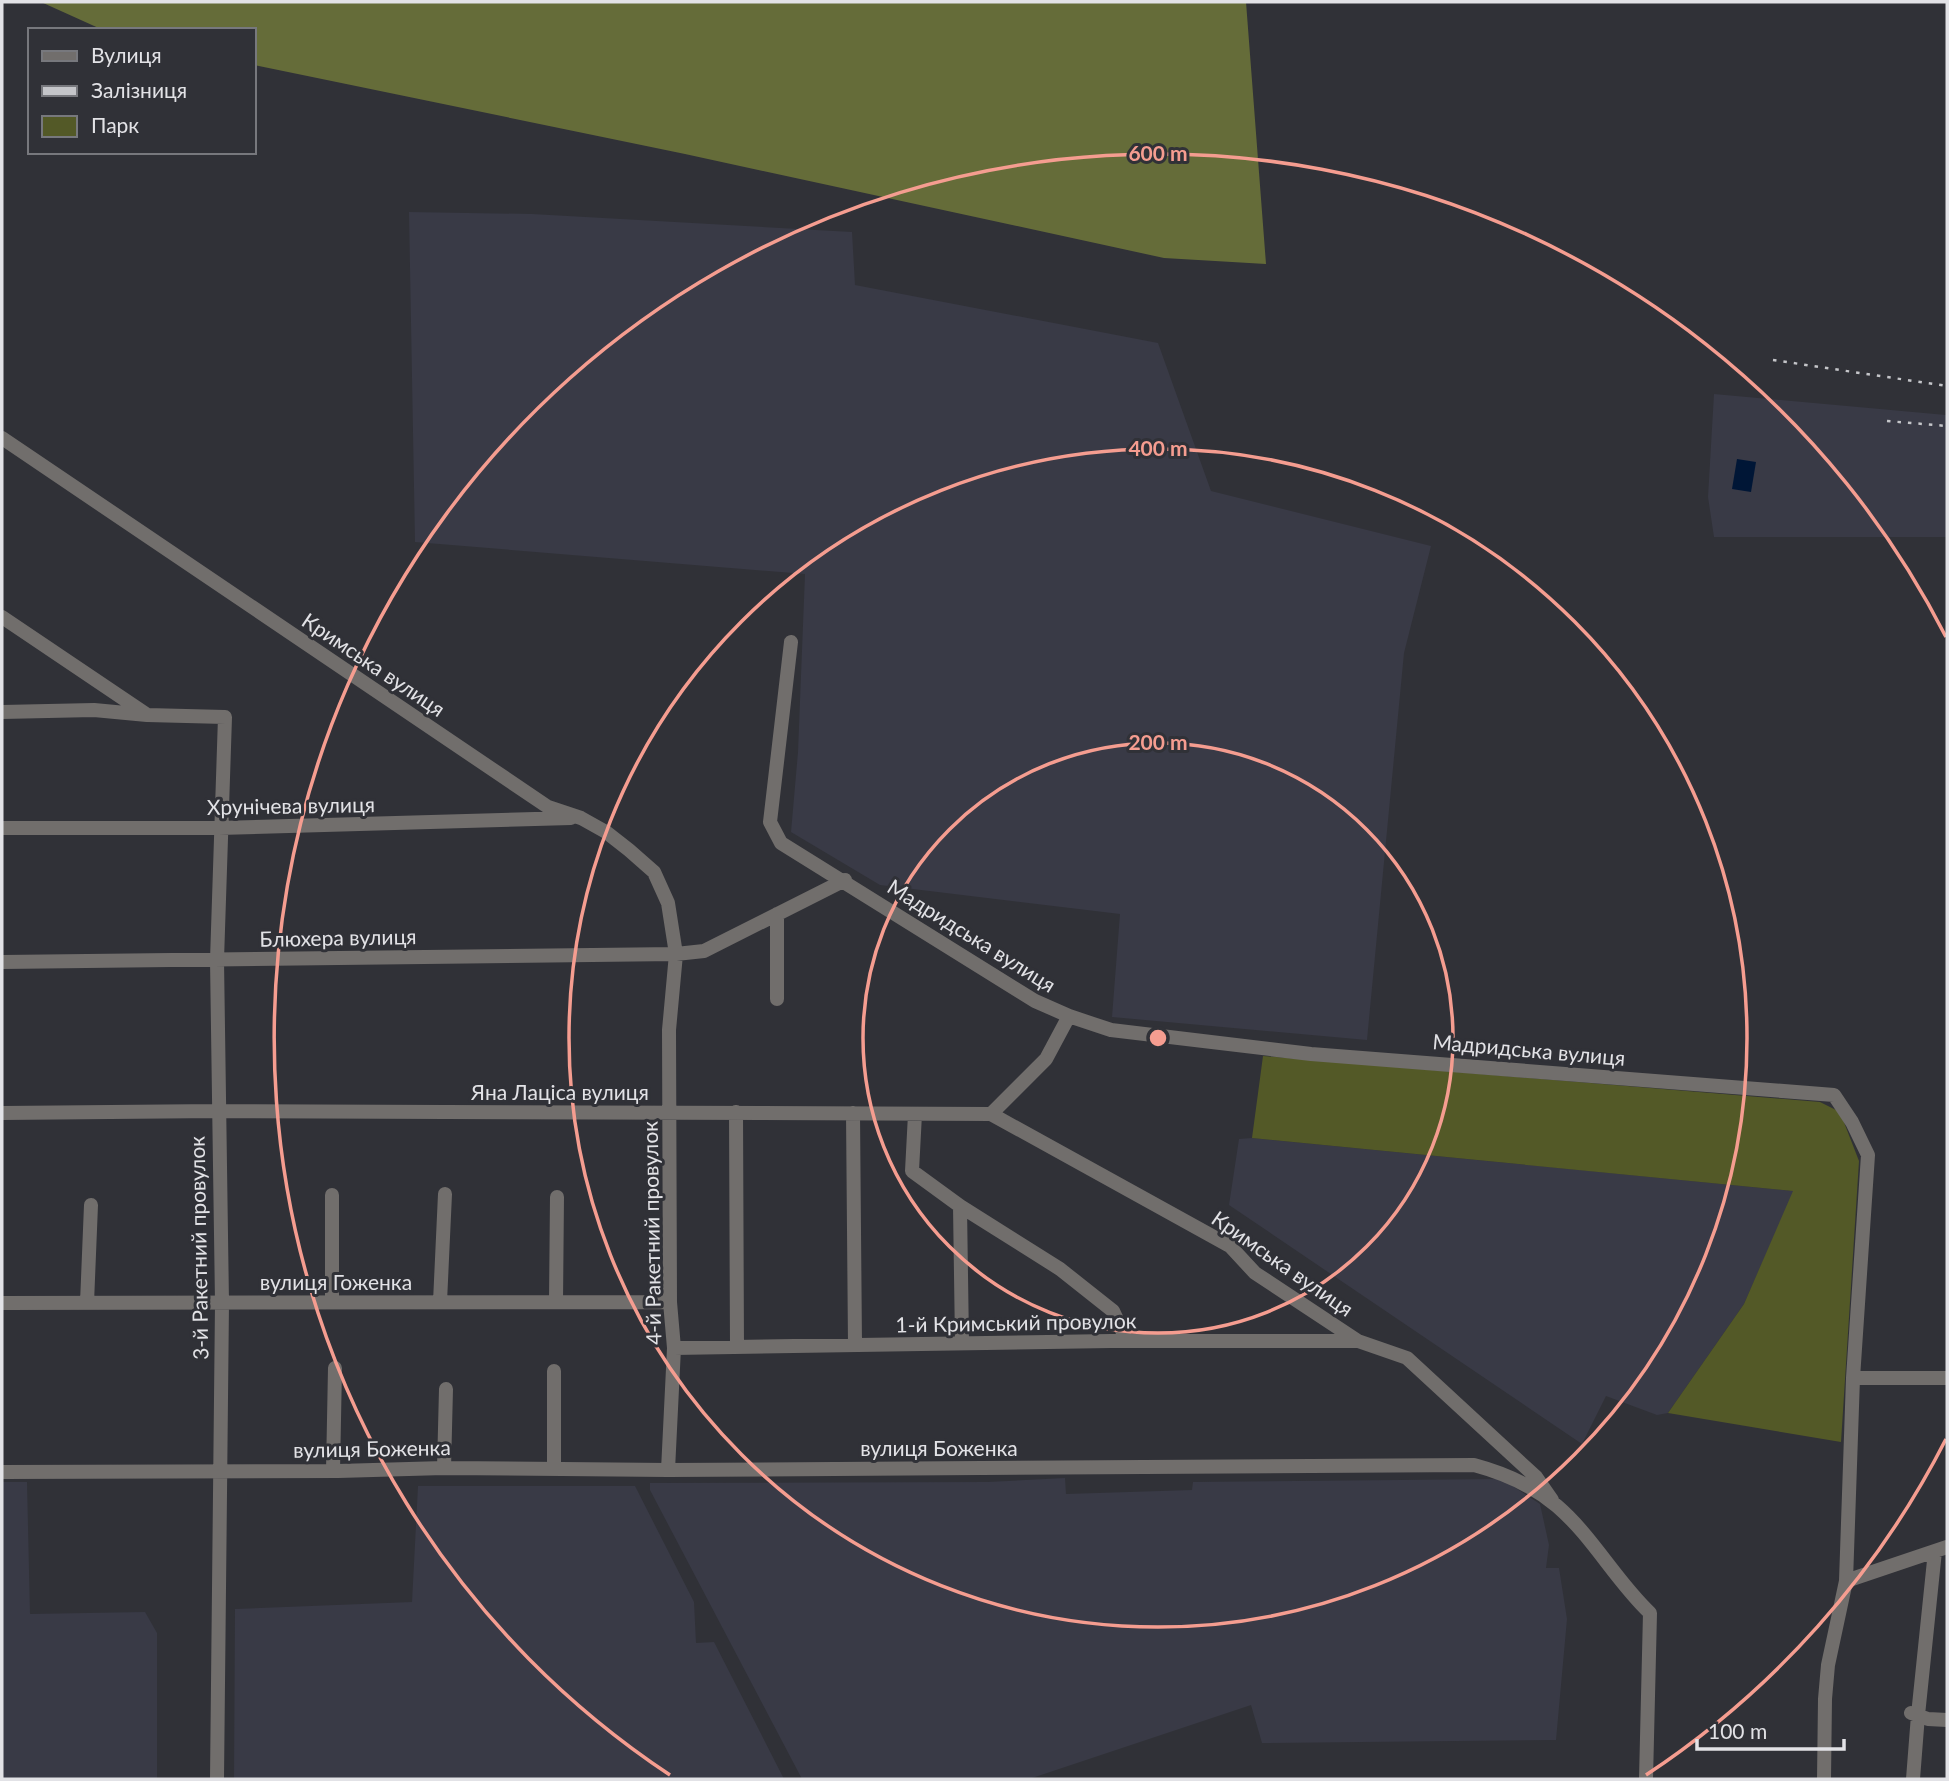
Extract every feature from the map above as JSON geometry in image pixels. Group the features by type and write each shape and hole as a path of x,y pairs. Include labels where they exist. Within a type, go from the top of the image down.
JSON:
{"street":[{"name":"Кримська вулиця","path":"2,438 548,807 580,818 606,832 654,872 668,903 676,954"},
{"path":"2,617 147,715"},
{"name":"Мадридська вулиця","path":"791,642 770,822 781,842 1035,1001 1069,1016 1111,1030 1311,1054 1834,1095 1852,1122 1868,1155 1853,1378 1846,1581 1828,1665 1824,1779"},
{"path":"2,712 94,710 147,715"},
{"name":"3-й Ракетний провулок","path":"147,715 225,717 219,828 217,960 222,1303 217,1779"},
{"name":"Хрунічева вулиця","path":"2,828 219,828 580,818"},
{"name":"Блюхера вулиця","path":"2,962 676,954 704,951 845,880"},
{"path":"777,914 777,999"},
{"name":"4-й Ракетний провулок","path":"668,1470 674,1348 670,1302 669,1030 676,954"},
{"path":"991,1114 1046,1059 1069,1016"},
{"name":"Яна Лаціса вулиця","path":"2,1113 218,1111 991,1114"},
{"path":"736,1112 737,1347"},
{"path":"853,1113 855,1345"},
{"path":"915,1114 912,1171 960,1206 1060,1269 1113,1311 1127,1341"},
{"name":"Кримська вулиця","path":"991,1114 1230,1246 1255,1272 1358,1341 1407,1358 1536,1477 1556,1506"},
{"path":"440,1302 445,1194"},
{"path":"332,1195 332,1303"},
{"path":"556,1302 557,1196"},
{"path":"87,1303 91,1205"},
{"path":"960,1206 961,1343"},
{"name":"вулиця Гоженка","path":"2,1303 670,1302"},
{"name":"1-й Кримський провулок","path":"674,1348 1127,1341 1358,1341"},
{"path":"333,1471 335,1368"},
{"path":"554,1371 554,1468"},
{"path":"1853,1378 1947,1378"},
{"path":"444,1468 446,1389"},
{"name":"вулиця Боженка","path":"2,1472 1474,1465 1503,1472 1556,1506 1580,1530 1629,1593 1650,1613 1646,1779"},
{"path":"1846,1581 1941,1549 1914,1714 1913,1779"},
{"path":"1914,1714 1928,1719 1947,1720"}],"shaded area":[{"path":"409,212 532,214 852,232 855,285 1158,343 1211,491 1431,546 1404,653 1367,1040 1112,1017 1120,914 880,885 791,832 798,752 805,574 415,542"},
{"path":"1714,394 1946,415 1947,537 1714,537 1708,497"},
{"path":"1252,1138 1794,1191 1744,1304 1668,1413 1657,1415 1606,1396 1582,1444 1229,1205 1239,1139"},
{"path":"1065,1478 1066,1494 1192,1490 1193,1482 1502,1479 1540,1504 1549,1545 1546,1568 1559,1568 1567,1619 1556,1740 1262,1743 1251,1705 1029,1779 802,1779 650,1490 650,1483 988,1482"},
{"path":"2,1482 27,1482 30,1614 145,1612 157,1633 157,1779 2,1779"},
{"path":"418,1486 635,1486 694,1602 696,1643 714,1642 784,1779 234,1779 235,1609 412,1602"}],"green space":[{"path":"41,2 1246,2 1266,264 1164,258 685,154 256,65 256,28 99,28"},
{"path":"1263,1056 1820,1102 1840,1112 1859,1161 1841,1442 1668,1413 1744,1304 1793,1191 1252,1138"}],"water":[{"path":"1737,459 1756,462 1751,492 1732,489"}],"railway":[{"path":"1773,360 1947,386"},
{"path":"1887,421 1947,426"}]}
